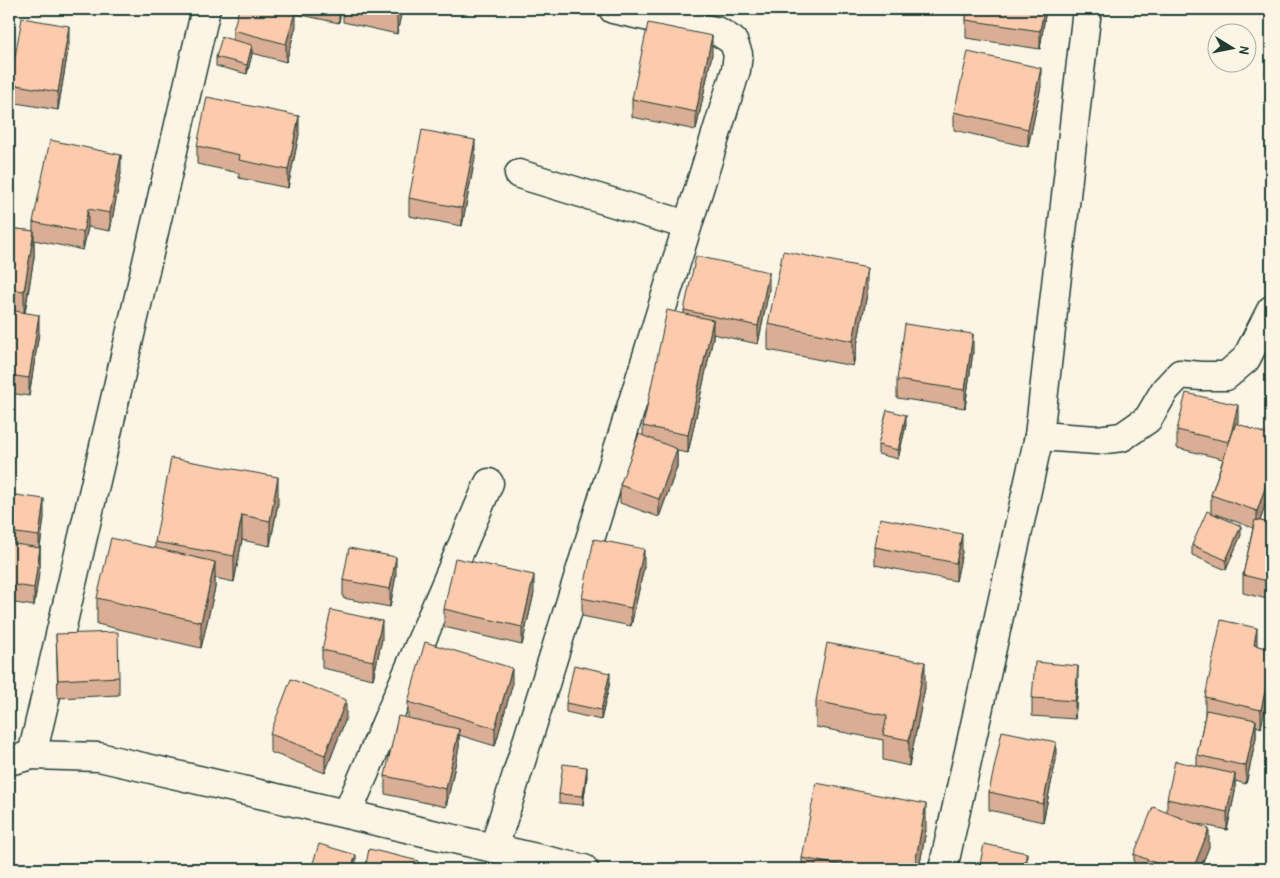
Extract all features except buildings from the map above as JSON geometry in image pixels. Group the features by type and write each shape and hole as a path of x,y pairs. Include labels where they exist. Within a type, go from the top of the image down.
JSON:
{"street":[{"path":"206,9 20,758 99,757 584,869"},
{"path":"494,848 736,70 738,54 733,41 719,32 613,9"},
{"path":"943,869 1039,436 1087,9"},
{"path":"519,174 687,226"},
{"path":"1039,436 1097,440 1122,436 1148,419 1165,390 1180,374 1226,376 1246,359 1271,310"},
{"path":"347,814 489,482"}]}
